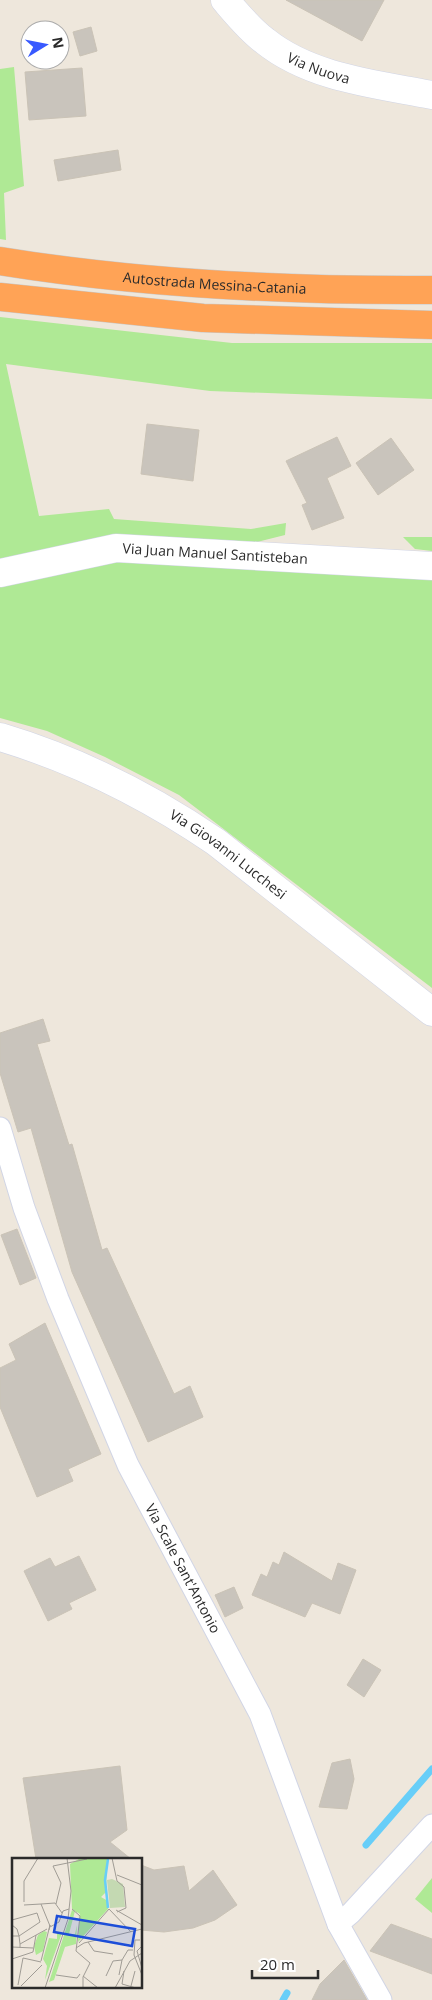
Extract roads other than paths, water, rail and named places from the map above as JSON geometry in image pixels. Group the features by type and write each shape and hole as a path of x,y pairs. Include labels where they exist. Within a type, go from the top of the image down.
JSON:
{"highway":[{"name":"Autostrada Messina-Catania","path":"0,261 106,274 206,283 432,290"},
{"path":"0,298 203,318 432,325"}],"street":[{"name":"Via Nuova","path":"225,0 265,41 303,63 344,77 432,95"},
{"name":"Via Juan Manuel Santisteban","path":"0,573 116,548 432,566"},
{"name":"Via Giovanni Lucchesi","path":"2,741 44,751 128,789 181,818 216,842 432,1012"},
{"name":"Via Scale Sant'Antonio","path":"0,1128 24,1208 54,1290 121,1447 260,1714 338,1924 381,2000"},
{"path":"338,1924 432,1825"}],"waterway":[{"path":"366,1845 432,1769"},
{"path":"283,2000 287,1993"}]}
